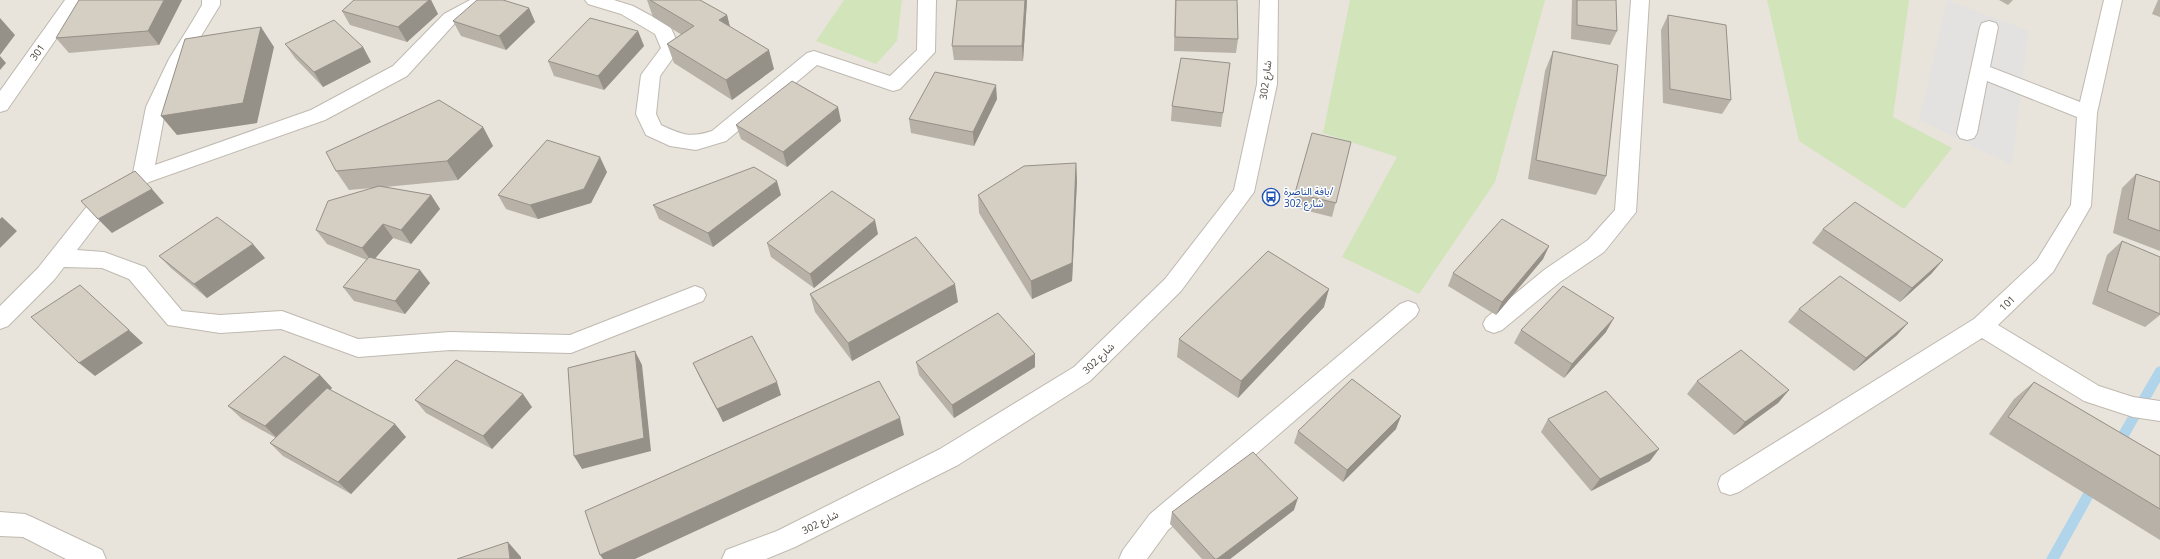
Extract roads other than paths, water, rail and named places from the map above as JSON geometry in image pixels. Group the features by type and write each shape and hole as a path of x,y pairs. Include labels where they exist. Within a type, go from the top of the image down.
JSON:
{"street":[{"name":"301","path":"0,105 74,0"},
{"path":"142,177 156,107 178,59 201,23 211,0"},
{"path":"0,320 46,274 95,211 142,177 318,115 400,70 450,18 484,0"},
{"path":"594,0 627,10 663,30 671,48 651,75 646,114 653,130 677,141 696,143 718,136 814,57 893,84 926,52 927,0"},
{"name":"شارع 302","path":"735,559 786,539 949,456 1075,378 1174,285 1244,192 1267,84 1269,0"},
{"path":"1494,324 1552,276 1596,246 1625,212 1640,0"},
{"name":"101","path":"1730,484 1982,326 2045,266 2080,206 2087,113 2113,0"},
{"path":"1967,133 1989,27"},
{"path":"1980,70 2087,113"},
{"path":"58,258 104,260 137,274 176,319 220,324 282,320 358,348 450,341 571,344 695,295"},
{"path":"1132,559 1159,522 1408,310"},
{"path":"1982,326 2092,394 2133,407 2160,411"},
{"path":"0,524 25,526 93,559"}],"waterway":[{"path":"2116,448 2160,371"},
{"path":"2052,559 2095,483"}],"place":[{"name":"يافة الناصرة/ شارع 302","path":"1271,197"}]}
